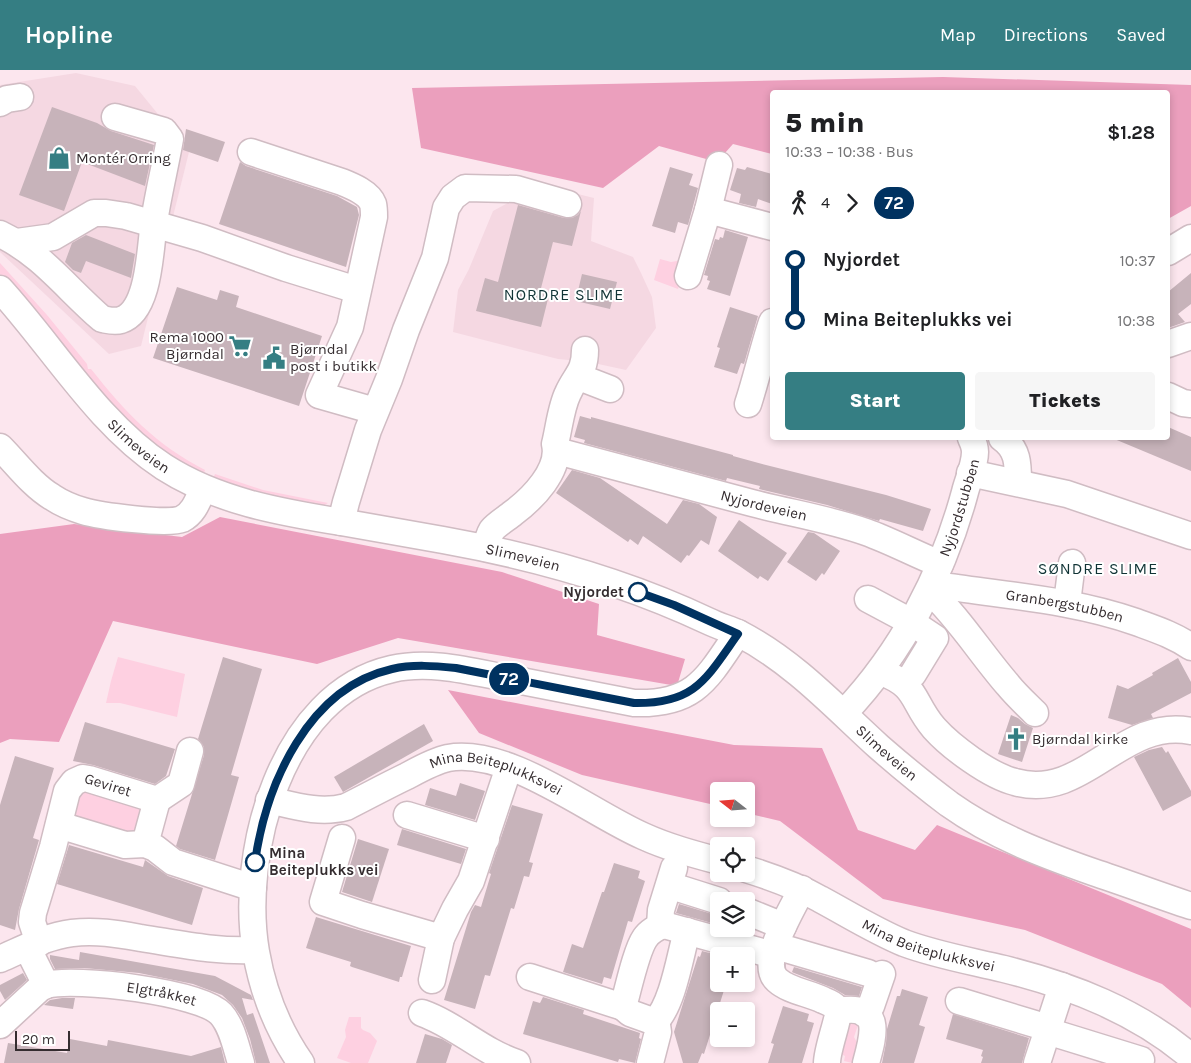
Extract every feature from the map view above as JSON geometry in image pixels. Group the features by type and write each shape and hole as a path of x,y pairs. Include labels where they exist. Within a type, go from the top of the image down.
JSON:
{"street":[{"path":"9,238 39,258 102,319 112,322 122,320 130,314 137,305 145,284 151,255 153,224 170,139 164,131 115,117"},
{"path":"251,152 354,187 373,204 374,217 350,327 319,395 375,410"},
{"path":"688,276 708,210 719,165"},
{"path":"341,522 375,410 389,379 406,330 435,258 446,208 453,197 465,188 516,189 568,204"},
{"path":"708,210 770,227"},
{"path":"9,238 53,237 94,213 126,216 202,238 286,268 357,290"},
{"path":"1170,251 1191,238"},
{"name":"Slimeveien","path":"0,289 96,405 129,440 164,467 203,489 268,509 486,548 615,584 674,605 738,634 774,655 818,689 878,746 920,782 989,830 1032,850 1191,906"},
{"path":"748,404 770,328"},
{"path":"1170,343 1191,336"},
{"path":"486,548 492,530 529,500 550,472 567,394 579,377 585,362 585,350"},
{"path":"579,377 610,389"},
{"path":"1170,397 1182,403 1191,404"},
{"path":"1005,440 1010,443 1015,451 1018,463 1018,482"},
{"path":"0,446 37,485 52,497 84,511 167,522 181,520 192,512 203,489"},
{"path":"977,450 1018,482 1099,504 1191,536"},
{"name":"Nyjordstubben","path":"934,579 962,504 977,450"},
{"name":"Nyjordeveien","path":"556,451 632,470 677,484 701,488 844,525 881,538 934,579 946,606 958,624 1008,686 1035,713"},
{"path":"1067,604 1072,563"},
{"path":"844,714 880,672 911,622 934,579"},
{"name":"Granbergstubben","path":"934,579 944,586 1043,599 1107,613 1175,636 1191,647"},
{"path":"868,599 911,622 935,638 913,674"},
{"path":"301,1063 281,1030 261,977 255,950 252,920 253,888 260,834 276,782 299,739 324,707 350,687 378,673 404,667 447,667 634,703 659,702 682,696 698,686 712,671 738,634"},
{"path":"880,672 900,680 911,690 930,722 942,736 982,766 1000,777 1017,783 1041,785 1064,780 1148,732 1182,729"},
{"path":"145,844 157,800 181,784 190,752"},
{"name":"Mina Beiteplukksvei","path":"270,800 307,808 331,810 346,807 428,765 448,758 470,758 508,767 551,785 609,819 644,836 710,858"},
{"path":"432,980 441,938 455,909 472,881 508,767"},
{"name":"Geviret","path":"34,944 33,913 67,791 74,782 83,778 157,800"},
{"path":"407,814 486,839"},
{"path":"59,825 125,846 145,844 155,848 173,862 253,888"},
{"path":"342,838 323,902 441,938"},
{"name":"Mina Beiteplukksvei","path":"755,872 802,889 875,930 904,943 1035,977 1101,1001 1142,1022 1176,1044 1191,1057"},
{"path":"660,926 661,910 677,879 710,896"},
{"path":"802,889 777,942 772,972 777,980 788,987 835,1006 838,1011 828,1047 827,1063"},
{"path":"755,920 777,942"},
{"path":"623,1007 645,937 664,925 687,931 777,942 875,974 871,1006 865,1014"},
{"path":"655,1022 667,1005 687,931"},
{"path":"0,958 34,944 66,934 97,932 218,950 255,950"},
{"path":"0,1025 46,984 32,957 34,944"},
{"path":"530,977 623,1007 630,1013 655,1022 658,1025 658,1032 650,1063"},
{"name":"Elgtråkket","path":"46,984 54,982 128,987 184,998 212,1006 221,1014 229,1026 241,1063"},
{"path":"1037,1063 1062,986"},
{"path":"959,1001 1142,1060"},
{"path":"838,1011 847,1009 865,1014 871,1019 874,1032 866,1063"},
{"path":"422,1013 444,1022 499,1057 517,1063"}],"shaded area":[{"path":"76,73 135,86 189,152 141,346 109,354 0,252 0,85"},
{"path":"943,77 1191,85 1191,206 1170,218 1170,90 770,90 770,153 733,144 717,162 659,146 603,188 421,148 412,88"},
{"path":"525,181 594,198 591,241 633,257 652,297 656,328 626,370 589,362 558,359 453,332 458,290 469,269 493,211 515,199"},
{"path":"660,259 671,262 677,261 684,268 678,289 654,280"},
{"path":"0,263 47,315 87,364 88,369 91,369 129,413 156,438 205,470 203,477 158,451 115,411 0,274"},
{"path":"215,474 263,490 328,503 319,508 212,482"},
{"path":"220,517 502,572 599,604 597,635 685,659 677,686 398,638 317,664 113,621 59,742 10,739 0,743 0,534 74,524 182,537"},
{"path":"118,657 185,674 177,717 120,703 106,703"},
{"path":"448,690 734,745 822,748 858,830 915,850 937,825 1191,929 1191,1008 1162,984 1025,930 883,899 780,821 755,815 755,782 710,782 710,804 582,775 479,733"},
{"path":"76,790 132,796 145,811 133,836 74,821"},
{"path":"349,1017 361,1017 361,1028 370,1033 377,1041 368,1063 351,1063 337,1058 346,1037 345,1030"},
{"path":"851,1022 858,1025 854,1037 859,1046 852,1063 844,1061 845,1056 839,1053"}],"building":[{"path":"52,107 97,123 111,131 154,145 145,186 82,162 64,211 19,195"},
{"path":"186,129 225,142 218,162 183,150"},
{"path":"240,162 246,166 337,196 357,207 359,215 346,267 219,224"},
{"path":"670,167 693,174 689,185 698,188 688,225 678,222 675,233 652,226"},
{"path":"747,167 770,173 770,203 758,199 756,207 739,203 741,194 730,190 737,168 745,170"},
{"path":"518,205 564,218 572,218 581,211 572,246 553,242 540,292 549,295 541,327 476,311 485,278 498,282"},
{"path":"725,230 748,237 730,296 707,289 710,281 707,280 708,276 704,275 715,239 723,238"},
{"path":"86,235 135,254 131,278 86,261 81,273 73,270 65,262 72,243"},
{"path":"1191,273 1191,304 1178,314 1185,322 1170,327 1170,290"},
{"path":"582,274 617,282 610,309 580,302 580,300 576,299"},
{"path":"177,287 217,300 220,290 239,296 236,307 322,336 299,406 153,358"},
{"path":"730,307 758,316 744,364 741,363 737,374 714,367 720,348 717,347"},
{"path":"580,416 591,419 591,417 766,465 886,495 931,509 923,531 759,489 760,486 727,478 726,481 584,443 585,440 574,437"},
{"path":"1170,428 1191,437 1191,471 1117,440 1170,440"},
{"path":"572,470 600,478 667,524 683,500 699,504 717,517 709,545 701,540 681,563 643,536 638,545 630,539 628,542 556,493"},
{"path":"739,520 787,553 768,581 760,576 758,579 718,551"},
{"path":"808,532 814,533 840,551 824,575 822,573 816,581 787,562"},
{"path":"223,657 262,669 231,775 239,777 215,860 176,846 204,755 204,747 198,739"},
{"path":"1178,658 1191,682 1191,693 1151,714 1153,718 1132,725 1108,718 1117,685 1128,689"},
{"name":"Bjørndal kirke","path":"1011,715 1033,728 1022,762 998,754"},
{"path":"85,722 175,749 166,776 155,784 93,765 73,761"},
{"path":"424,724 433,741 343,792 334,777"},
{"path":"1162,747 1166,753 1168,751 1191,791 1191,796 1163,811 1134,757 1149,750"},
{"path":"15,756 54,768 33,838 39,840 19,909 15,930 0,925 0,805"},
{"path":"460,783 485,791 475,820 425,805 430,788 456,796"},
{"path":"512,805 543,814 529,862 533,863 529,877 524,876 514,909 511,908 490,976 485,975 475,1009 444,1000 471,912 475,905 481,907 491,874 489,873"},
{"path":"402,829 466,849 461,864 397,845"},
{"path":"358,839 389,849 372,902 342,892"},
{"path":"69,845 143,867 145,860 168,876 203,888 192,925 57,884"},
{"path":"614,863 640,871 638,878 645,881 632,922 628,921 611,979 604,977 602,984 563,972 572,944 583,948"},
{"path":"679,904 710,913 710,922 676,913"},
{"path":"316,917 411,946 399,982 352,967 350,966 351,962 306,948"},
{"path":"702,951 710,953 710,992 723,992 720,1002 710,1002 710,1035 704,1054 702,1053 698,1063 683,1063 674,1032 698,956 700,957"},
{"path":"80,952 215,976 251,995 253,1000 242,998 247,1015 253,1013 270,1063 256,1063 242,1018 233,1005 222,995 193,984 139,973 84,968 55,969 50,959 50,955 79,960"},
{"path":"794,967 862,987 859,996 845,995 833,988 794,973 792,972"},
{"path":"23,973 27,980 5,1000 0,991 0,985"},
{"path":"902,989 928,997 919,1025 925,1027 914,1063 882,1063 887,1029 897,996 900,996"},
{"path":"543,997 584,1010 583,1014 640,1033 639,1038 641,1039 635,1063 619,1059 618,1062 523,1034 533,1001 540,1003"},
{"path":"75,998 73,1009 44,1005 50,1000"},
{"path":"783,1006 809,1014 807,1021 814,1023 802,1063 768,1063 774,1044 771,1043"},
{"path":"953,1014 1029,1038 1022,1063 981,1063 983,1050 946,1039"},
{"path":"425,1034 442,1039 452,1045 446,1063 416,1063"},
{"path":"70,1039 107,1046 108,1040 191,1056 221,1047 225,1063 4,1063 8,1043 67,1053"}],"bus line":[{"name":"72","path":"255,862 264,817 276,782 299,739 324,707 339,694 378,673 404,667 437,666 456,668 634,703 672,700 691,692 712,671 738,634 694,613 638,592"}],"place":[{"name":"Montér Orring","path":"59,158"},
{"name":"Rema 1000 Bjørndal","path":"240,346"},
{"name":"Bjørndal post i butikk","path":"274,358"},
{"name":"Nyjordet","path":"638,592"},
{"name":"Bjørndal kirke","path":"1016,739"},
{"name":"Mina Beiteplukks vei","path":"255,862"}],"district":[{"name":"NORDRE SLIME","path":"564,294"},
{"name":"SØNDRE SLIME","path":"1098,568"}]}
